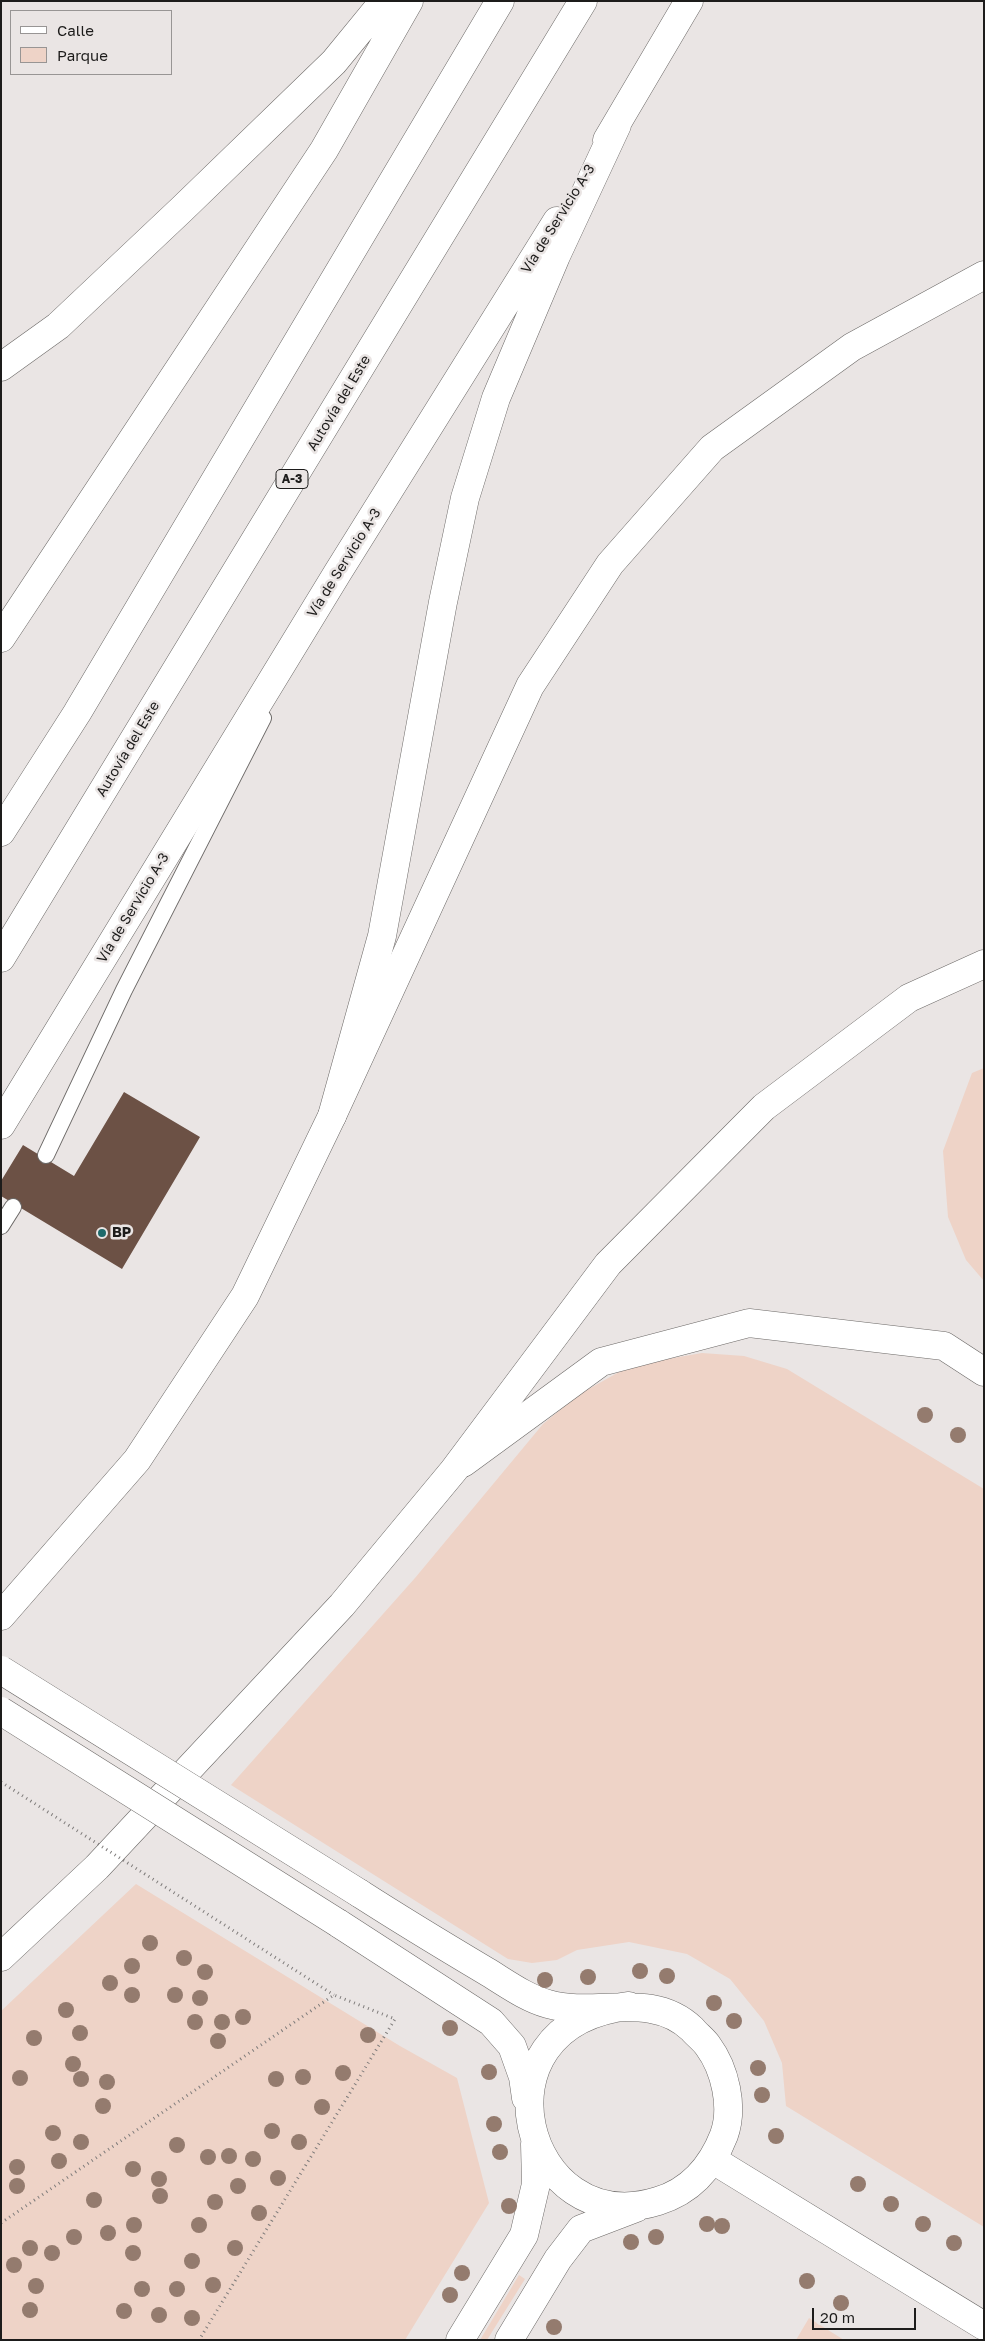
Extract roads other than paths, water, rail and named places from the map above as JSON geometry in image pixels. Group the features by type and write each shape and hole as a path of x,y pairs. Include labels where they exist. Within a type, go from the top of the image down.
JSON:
{"main road":[{"path":"1,367 58,326 182,210 334,62 384,1"},
{"path":"1,638 324,150 409,1"},
{"path":"1,832 76,713 500,1"},
{"name":"Autovía del Este","path":"1,958 582,1"},
{"name":"Vía de Servicio A-3","path":"1,1124 338,572 617,125 689,1"},
{"path":"332,1116 382,936 441,611 465,498 496,398 553,265 617,125"},
{"path":"1,1616 137,1460 245,1296 332,1116 530,686 610,564 712,448 852,346 984,275"},
{"path":"1,1957 97,1867 335,1612 454,1470 608,1264 764,1107 909,998 984,964"},
{"path":"454,1470 601,1362 749,1323 944,1346 984,1372"},
{"path":"1,1670 444,1948 524,1993 548,2004 573,2008 629,2006 659,2010 686,2024 708,2045 722,2072 728,2102 725,2132 713,2160 694,2182 671,2197 644,2205 581,2229 558,2259 509,2340"},
{"path":"1,1711 338,1923 491,2022 512,2046 523,2076 535,2142 536,2184 524,2234 460,2340"},
{"path":"528,2109 530,2086 537,2064 549,2045 565,2028 585,2016 606,2008 629,2006"},
{"path":"535,2142 548,2166 567,2186 590,2199 608,2204 644,2205"},
{"path":"713,2160 984,2326"}],"lane":[{"path":"46,1155 124,990 338,572"},
{"path":"1,1226 13,1207"}],"place":[{"name":"BP","path":"102,1233"}]}
